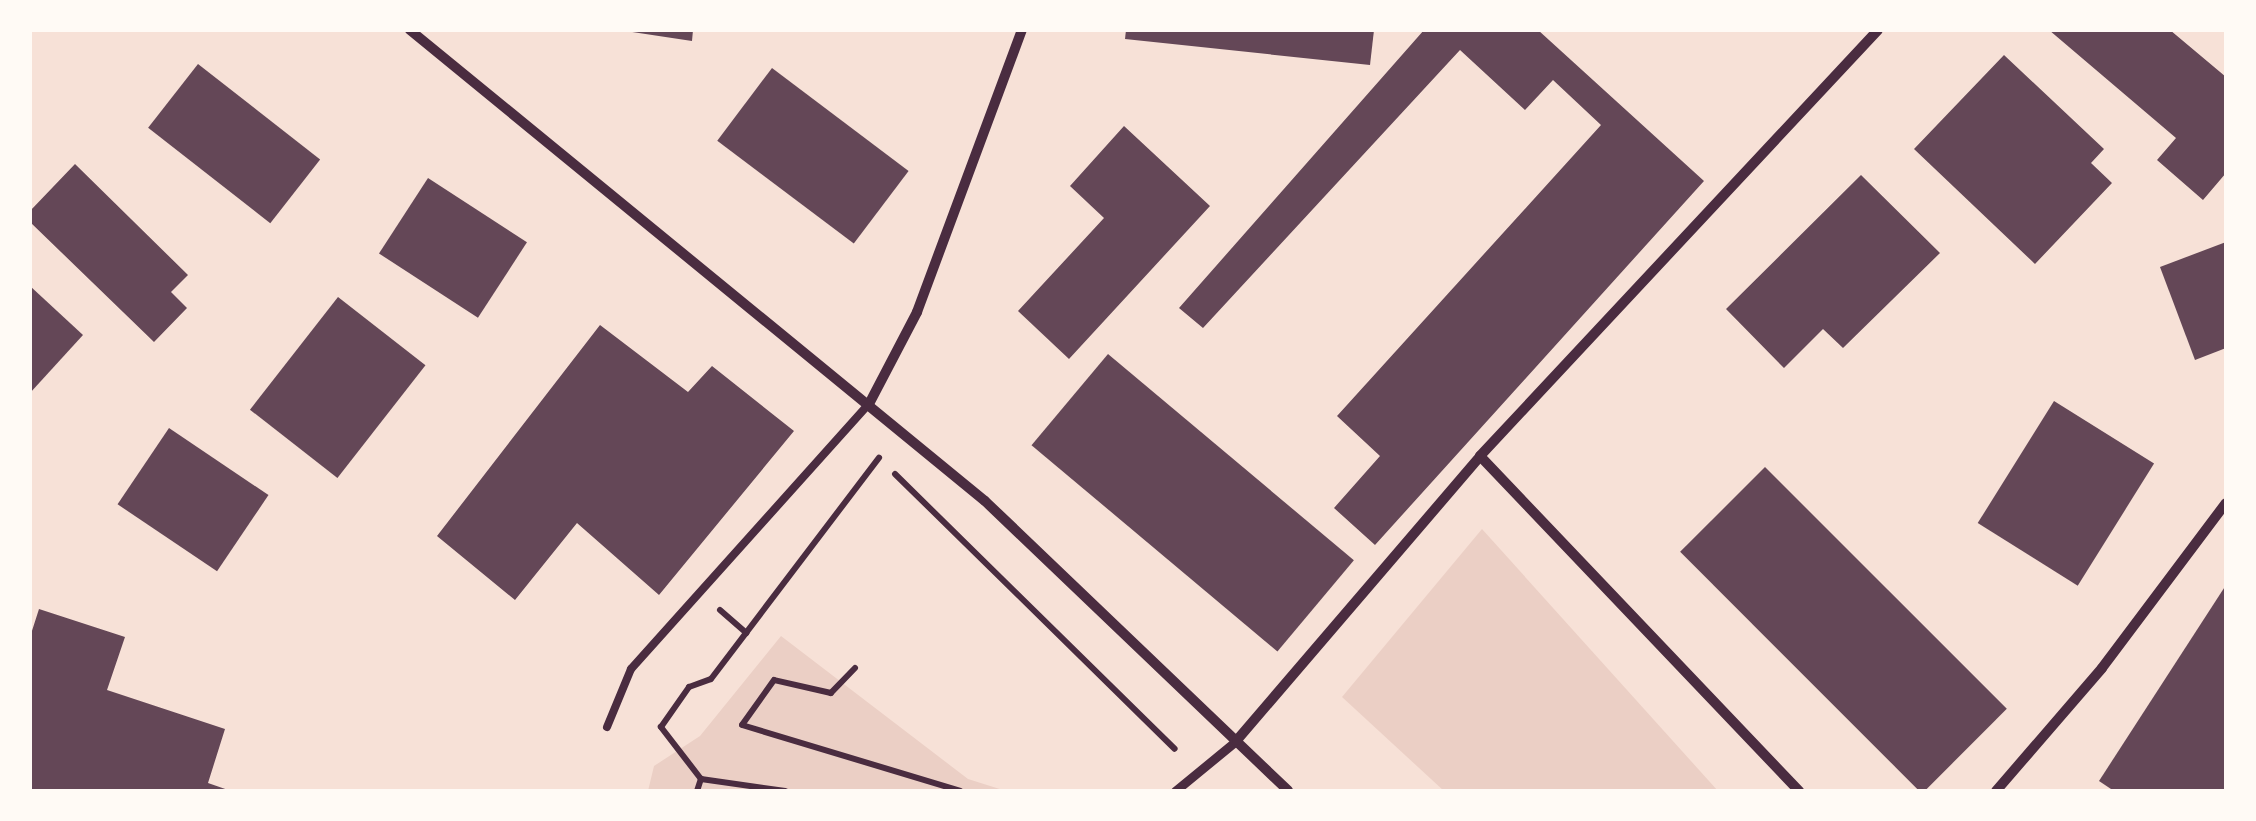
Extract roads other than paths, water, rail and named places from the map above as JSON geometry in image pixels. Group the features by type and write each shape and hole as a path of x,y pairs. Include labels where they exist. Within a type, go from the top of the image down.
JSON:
{"street":[{"path":"410,30 985,501 1288,791"},
{"path":"868,404 918,312 1022,30"},
{"path":"1174,791 1196,769 1236,740 1480,456 1878,30"},
{"path":"1480,456 1800,791"},
{"path":"1996,791 2102,668 2226,503"}],"lane":[{"path":"607,727 631,668 868,404"}]}
